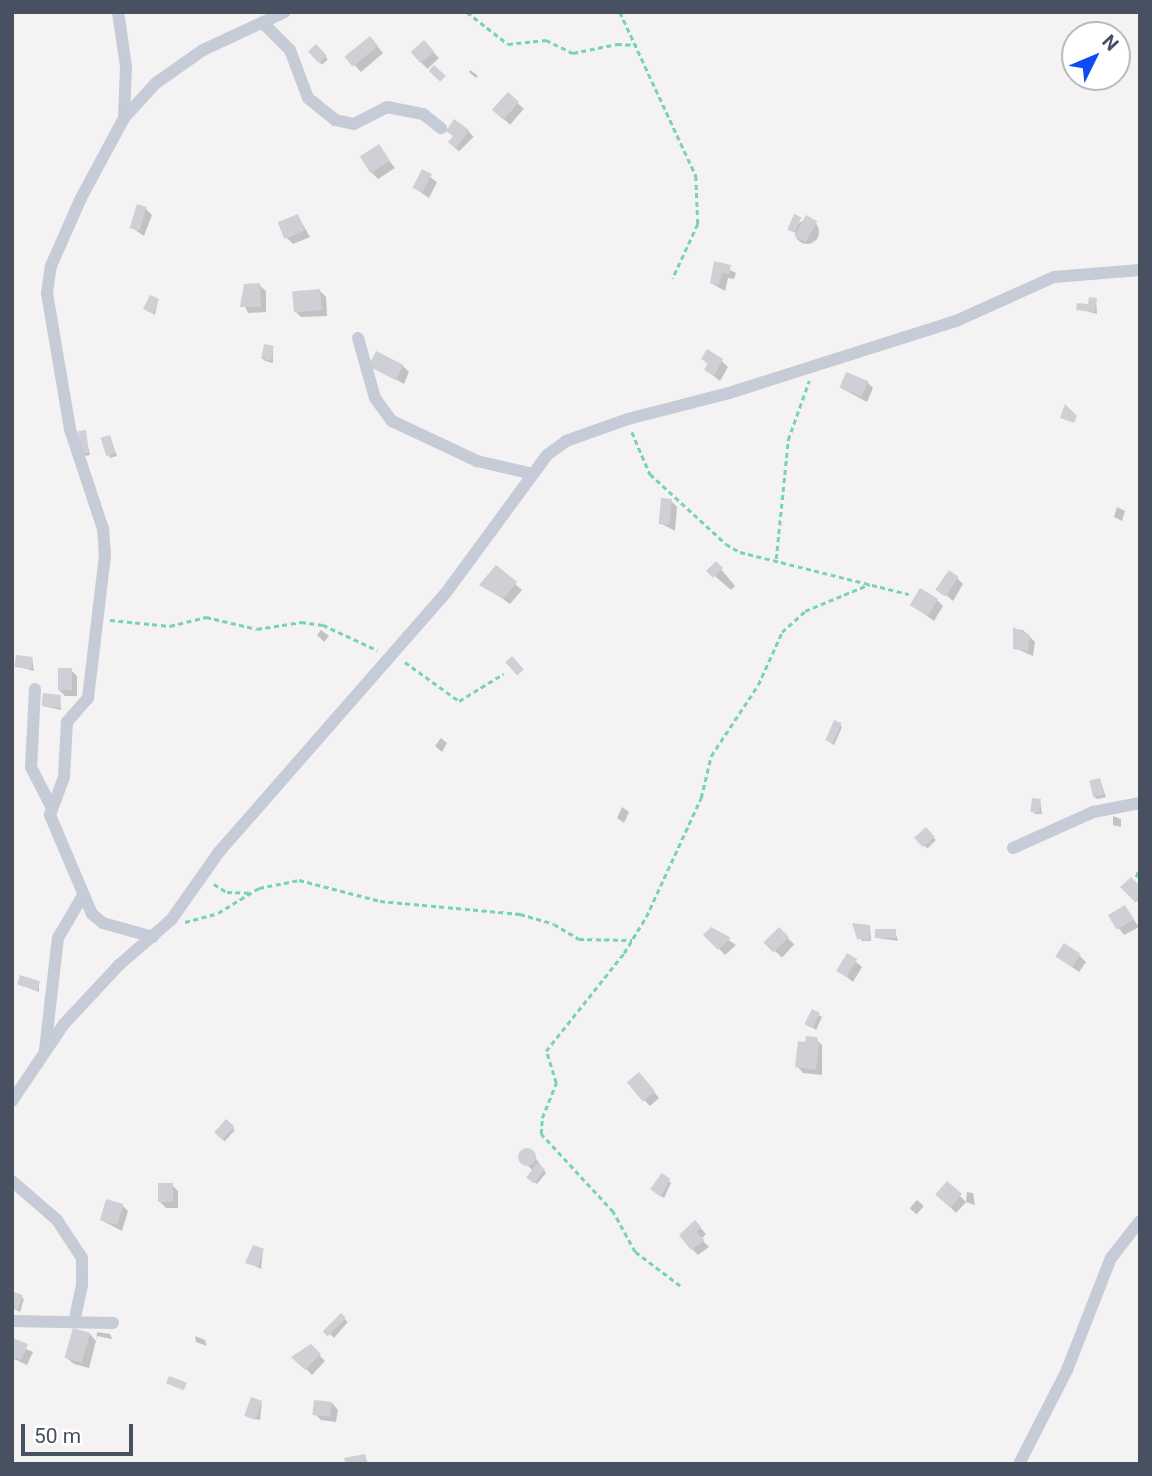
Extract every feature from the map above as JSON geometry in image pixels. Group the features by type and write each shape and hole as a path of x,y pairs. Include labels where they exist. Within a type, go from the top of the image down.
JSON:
{"street":[{"path":"118,12 126,66 124,118"},
{"path":"51,806 64,776 67,722 88,698 105,556 103,529 70,429 47,293 51,266 124,118 156,83 203,50 285,12"},
{"path":"264,24 290,50 308,98 335,120 354,124 387,107 423,114 441,128"},
{"path":"12,1101 44,1052 92,992 172,920 204,870 392,657 499,526 547,455 566,442 624,420 820,364 956,321 1054,277 1140,270"},
{"path":"358,338 375,398 392,421 477,461 533,474"},
{"path":"35,689 31,767 51,806 55,833 82,897 103,923 152,937"},
{"path":"1013,848 1093,811 1140,803"},
{"path":"44,1052 58,938 82,897"},
{"path":"12,1181 57,1220 82,1258 74,1322"},
{"path":"1019,1464 1067,1370 1111,1258 1140,1221"},
{"path":"12,1321 113,1323"}],"path":[{"path":"467,12 508,44 546,40 573,53 617,44 638,45"},
{"path":"620,12 685,147 700,197 698,224 673,278"},
{"path":"776,559 788,440 820,364"},
{"path":"624,420 645,468 697,519 740,552 909,594"},
{"path":"680,1286 635,1252 613,1212 541,1134 542,1118 556,1083 547,1049 633,940 701,798 711,756 758,685 782,632 805,611 870,584"},
{"path":"96,620 170,626 206,617 257,629 292,623 323,625 411,664 455,700 464,699 503,674"},
{"path":"1136,877 1140,867"},
{"path":"204,870 218,888 252,893"},
{"path":"172,920 201,919 252,893 299,880 380,901 520,914 565,929 579,939 633,940"}],"building":[{"path":"370,36 378,46 353,67 344,57"},
{"path":"424,40 434,51 421,63 411,52"},
{"path":"316,44 327,56 319,63 308,52"},
{"path":"434,65 446,76 440,82 429,71"},
{"path":"508,92 519,102 503,120 492,110"},
{"path":"454,119 469,130 456,149 448,142 453,136 446,131"},
{"path":"379,144 390,161 371,173 360,157"},
{"path":"422,169 432,174 422,193 412,188"},
{"path":"137,204 147,207 139,231 130,228"},
{"path":"298,214 305,231 284,239 278,222"},
{"path":"794,214 801,217 795,233 787,230"},
{"path":"806,215 817,221 806,242 794,236"},
{"path":"714,261 731,265 729,274 722,273 719,285 710,283"},
{"path":"260,283 261,307 240,307 244,284"},
{"path":"320,289 322,310 294,312 292,291"},
{"path":"150,295 159,299 153,314 143,309"},
{"path":"1089,297 1097,298 1095,312 1076,310 1077,303 1088,304"},
{"path":"264,344 274,346 271,361 261,359"},
{"path":"707,349 723,359 714,376 704,370 708,363 701,359"},
{"path":"376,351 404,365 396,380 368,366"},
{"path":"846,372 868,381 862,397 840,388"},
{"path":"1065,404 1077,416 1074,423 1060,418"},
{"path":"86,430 89,453 81,454 78,431"},
{"path":"110,435 116,453 106,456 100,438"},
{"path":"661,498 672,499 670,525 659,524"},
{"path":"716,561 723,568 713,578 706,571"},
{"path":"496,565 517,582 503,599 479,585"},
{"path":"949,570 959,577 945,597 935,590"},
{"path":"920,588 938,599 928,616 910,605"},
{"path":"1013,627 1030,635 1028,651 1013,649"},
{"path":"16,655 33,657 31,669 15,667"},
{"path":"512,656 524,670 517,675 505,662"},
{"path":"58,668 72,668 72,690 58,690"},
{"path":"43,693 61,695 60,708 42,706"},
{"path":"834,720 841,723 833,743 825,740"},
{"path":"1100,778 1104,795 1093,797 1089,780"},
{"path":"1032,798 1041,799 1039,813 1031,812"},
{"path":"926,827 935,837 923,847 914,838"},
{"path":"1131,877 1140,886 1136,903 1120,887"},
{"path":"1125,905 1134,920 1117,930 1108,915"},
{"path":"852,923 870,925 869,940 857,939"},
{"path":"711,927 731,938 718,950 703,935"},
{"path":"779,927 789,937 773,952 763,943"},
{"path":"875,929 896,929 896,938 875,938"},
{"path":"1064,943 1081,954 1072,967 1055,956"},
{"path":"847,953 857,959 846,977 836,971"},
{"path":"20,975 40,981 37,991 17,985"},
{"path":"812,1009 820,1013 812,1028 804,1024"},
{"path":"806,1036 817,1037 819,1044 816,1070 795,1067 798,1041 805,1042"},
{"path":"639,1072 655,1091 643,1101 627,1082"},
{"path":"226,1119 234,1126 222,1140 214,1133"},
{"path":"527,1148 533,1151 536,1157 533,1163 527,1166 521,1163 518,1157 521,1151"},
{"path":"537,1163 545,1169 534,1183 526,1177"},
{"path":"662,1173 670,1179 661,1197 650,1189"},
{"path":"947,1181 962,1194 950,1208 935,1195"},
{"path":"158,1183 173,1183 173,1202 158,1202"},
{"path":"106,1199 123,1204 117,1225 100,1220"},
{"path":"695,1220 701,1227 696,1232 705,1240 691,1250 679,1235"},
{"path":"253,1245 264,1249 258,1267 245,1263"},
{"path":"13,1292 23,1295 18,1310 12,1308"},
{"path":"341,1313 346,1318 328,1336 323,1331"},
{"path":"73,1328 90,1333 82,1363 64,1358"},
{"path":"12,1338 28,1344 21,1360 12,1357"},
{"path":"311,1344 321,1354 305,1370 291,1357"},
{"path":"169,1376 187,1383 184,1390 166,1383"},
{"path":"251,1397 262,1401 255,1420 244,1416"},
{"path":"314,1400 332,1402 330,1417 312,1415"},
{"path":"365,1454 368,1464 346,1464 344,1458"}]}
